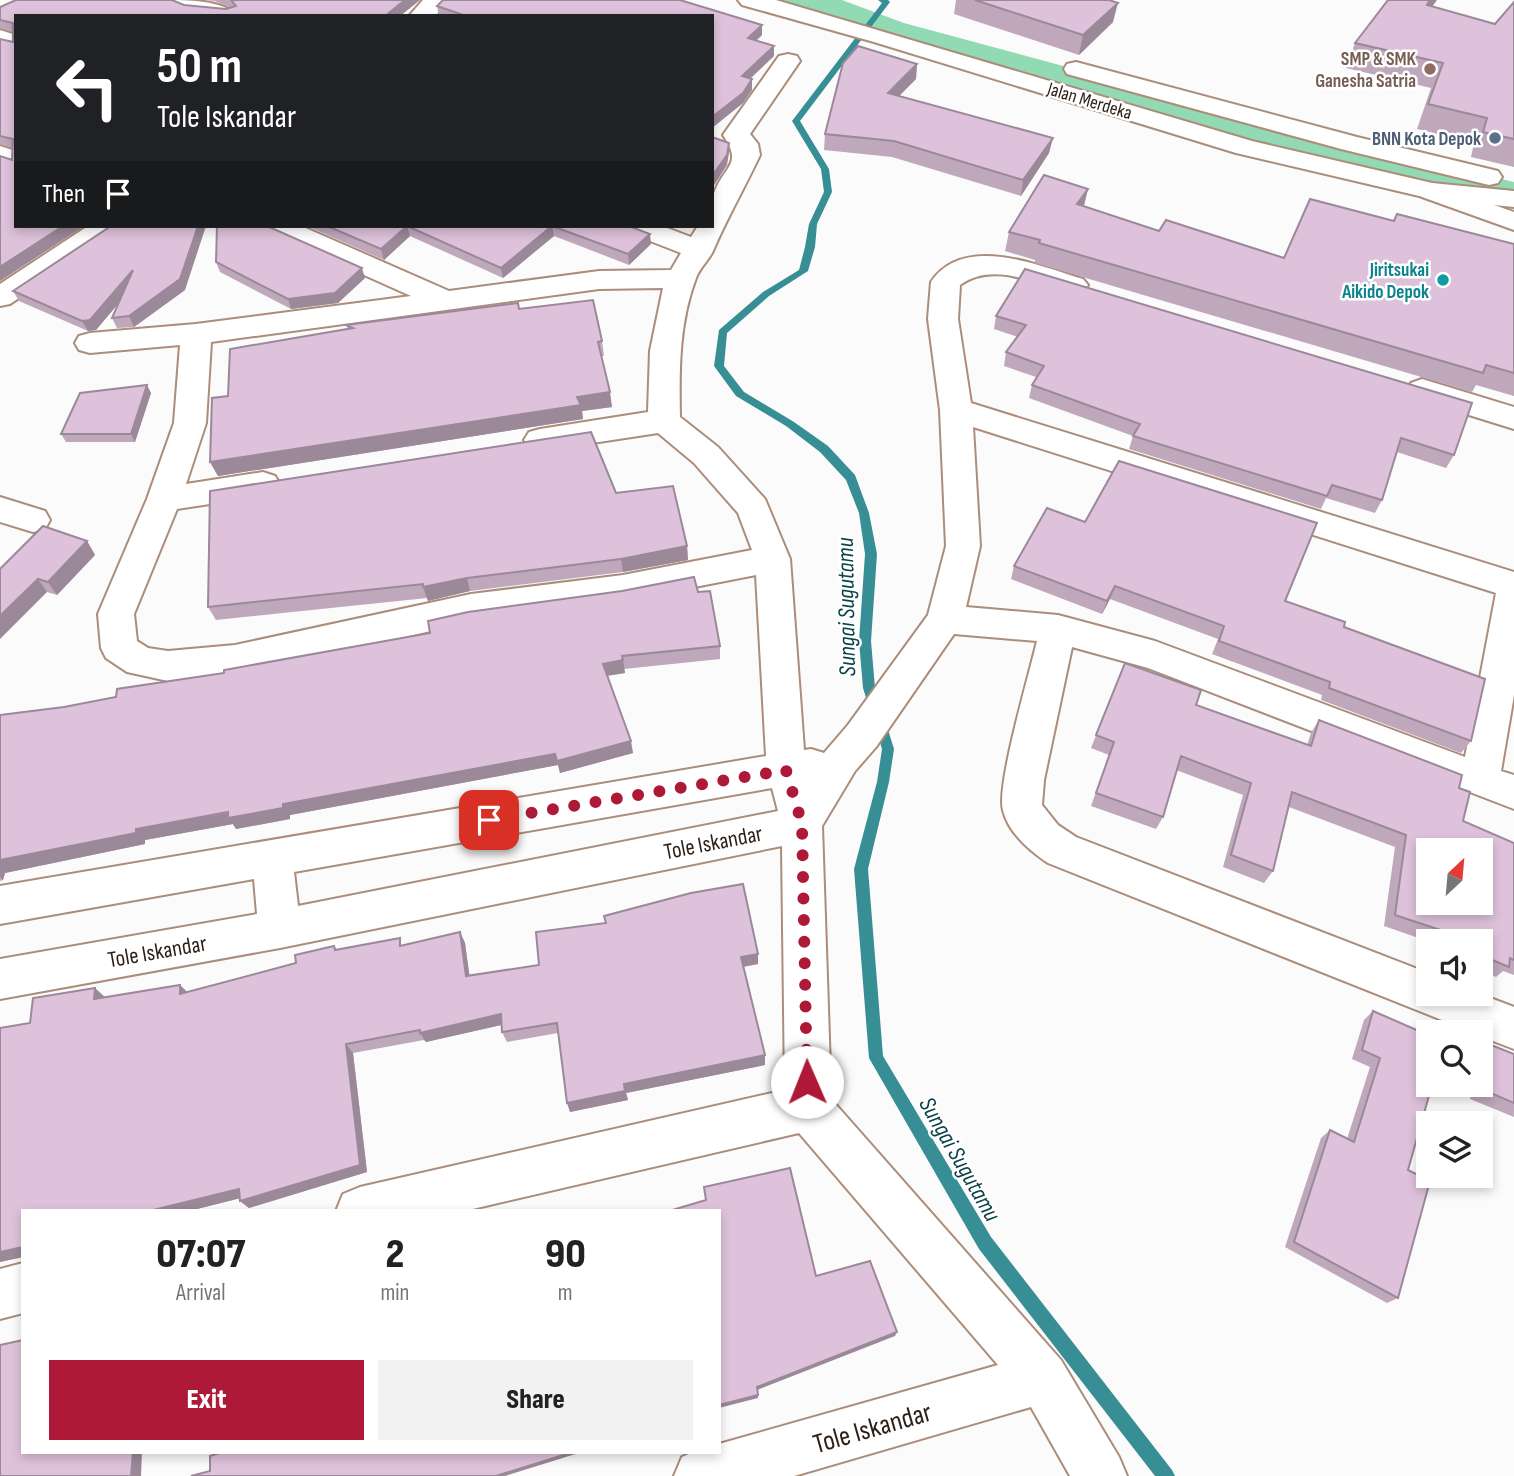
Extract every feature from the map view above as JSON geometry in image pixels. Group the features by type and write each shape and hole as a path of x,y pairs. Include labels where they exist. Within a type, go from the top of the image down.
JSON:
{"street":[{"path":"178,0 219,14"},
{"path":"424,14 435,5 435,0"},
{"name":"Jalan Merdeka","path":"750,0 835,24 893,30 1040,59 1304,131 1514,183"},
{"name":"Jalan Merdeka","path":"870,10 893,30 1245,147 1432,191 1514,222"},
{"path":"714,222 747,155 744,144 724,131 788,61"},
{"path":"1295,159 1304,131"},
{"name":"Jalan Merdeka","path":"1432,191 1514,199"},
{"path":"3,291 104,228"},
{"path":"282,228 444,300"},
{"path":"655,228 708,234 680,279 662,358 664,421"},
{"path":"802,824 851,748 936,631 963,546 956,410 943,319 946,282 965,268 1000,264 1106,295"},
{"path":"90,343 195,334 599,280 680,279"},
{"path":"195,334 190,424 164,499 116,614 119,648 140,662 168,666 235,660 471,608 623,588 773,559"},
{"path":"1396,382 1514,418"},
{"path":"936,631 1058,628 1155,656 1497,786 1514,587 956,410"},
{"path":"516,444 664,421 706,454 753,508 773,559 786,770 802,824 808,1108 1043,1378 1100,1476"},
{"path":"164,499 286,480"},
{"path":"0,509 33,520"},
{"path":"1058,628 1024,780 1022,809 1044,838 1062,850 1514,1028"},
{"path":"0,905 786,770 851,748"},
{"name":"Tole Iskandar","path":"0,979 279,929 802,824"},
{"path":"272,857 279,929"},
{"path":"369,1209 808,1108"},
{"path":"0,1294 21,1289"},
{"name":"Tole Iskandar","path":"701,1476 1043,1378"}],"green space":[{"path":"758,0 842,0 904,23 1304,131 1514,182 1514,199 1245,147"}],"building":[{"path":"16,0 172,0 184,5 226,9 236,6 231,0 405,0 388,14 14,14 14,228 60,228 0,267 0,156 12,160 13,139 0,136 0,39 13,42 13,23 0,20 0,7"},
{"path":"443,0 680,0 762,25 748,38 774,46 742,76 752,79 743,93 714,115 714,14 460,14 437,6"},
{"path":"975,0 1109,0 1118,3 1083,35"},
{"path":"1388,0 1430,0 1427,5 1495,24 1514,2 1514,139 1483,132 1487,118 1428,104 1443,63 1355,43"},
{"path":"858,46 917,64 888,93 1053,138 1023,180 894,141 825,134 843,63"},
{"path":"714,138 729,143 727,155 714,173"},
{"path":"1044,175 1088,189 1077,204 1159,231 1166,220 1284,258 1310,199 1394,221 1397,214 1514,244 1514,373 1486,365 1483,373 1009,232"},
{"path":"108,228 197,228 180,279 129,316 112,318 133,270 90,320 82,321 13,291"},
{"path":"217,228 272,228 362,268 335,293 288,299 216,262"},
{"path":"332,228 405,228 381,249"},
{"path":"411,228 550,228 501,268"},
{"path":"557,228 634,228 650,234 628,254"},
{"path":"1025,269 1472,403 1454,455 1401,438 1382,500 1332,485 1327,496 1133,436 1140,424 1032,385 1044,366 1006,352 1026,325 996,316"},
{"path":"593,300 602,341 598,342 610,392 577,397 581,405 210,462 212,398 228,396 230,349 353,328 346,325 518,303 519,309"},
{"path":"147,385 131,434 61,434 80,393"},
{"path":"591,432 616,493 673,486 687,546 621,559 467,578 423,587 423,584 208,607 210,491"},
{"path":"1119,461 1317,523 1285,601 1345,622 1344,627 1485,679 1471,741 1329,688 1330,682 1219,641 1224,626 1115,586 1107,601 1014,566 1047,508 1085,522"},
{"path":"43,526 87,541 48,582 38,579 0,616 0,569"},
{"path":"694,577 698,592 710,591 720,646 622,656 623,660 603,664 631,741 557,761 555,754 283,804 283,808 228,818 228,812 136,829 136,833 0,860 0,715 64,707 116,697 117,689 224,673 224,670 430,633 428,621 468,612 622,591"},
{"path":"1125,663 1201,690 1196,705 1311,746 1319,720 1462,775 1459,788 1470,792 1463,821 1514,843 1514,960 1510,958 1509,967 1493,960 1493,929 1438,929 1395,915 1406,835 1292,792 1273,871 1231,855 1251,783 1181,756 1163,817 1096,793 1114,742 1096,735"},
{"path":"743,884 758,954 741,957 765,1055 624,1084 625,1091 567,1103 557,1023 502,1032 501,1014 420,1033 420,1030 346,1044 360,1165 240,1201 239,1189 157,1209 21,1209 21,1247 0,1252 0,1028 30,1023 33,998 95,988 94,999 180,985 180,994 296,963 295,955 334,946 335,950 400,938 400,946 460,932 466,976 539,965 536,932 606,923 604,916 691,893"},
{"path":"1373,1011 1416,1030 1416,1097 1429,1097 1425,1111 1416,1111 1416,1142 1408,1170 1416,1174 1416,1188 1428,1188 1398,1298 1294,1242 1330,1130 1354,1142 1380,1058 1362,1050"},
{"path":"1493,1046 1514,1054 1514,1103 1493,1094"},
{"path":"790,1168 816,1276 870,1261 897,1332 757,1387 758,1395 721,1404 721,1209 676,1209 706,1200 704,1187"},
{"path":"21,1340 21,1454 133,1454 131,1476 0,1476 0,1345"},
{"path":"567,1454 496,1476 191,1476 210,1471 210,1456"}],"waterway":[{"name":"Sungai Sugutamu","path":"882,0 886,2 796,121 825,169 828,192 813,224 803,271 766,294 722,332 719,366 740,394 790,424 824,449 851,478 864,513 871,554 865,641 869,688 888,749 883,782 861,869 876,1058 985,1243 1166,1476"}],"place":[{"name":"SMP & SMK Ganesha Satria","path":"1430,69"},
{"name":"BNN Kota Depok","path":"1495,138"},
{"name":"Jiritsukai Aikido Depok","path":"1443,280"}],"route":[{"path":"489,820 786,770 802,824 807,1082"}]}
